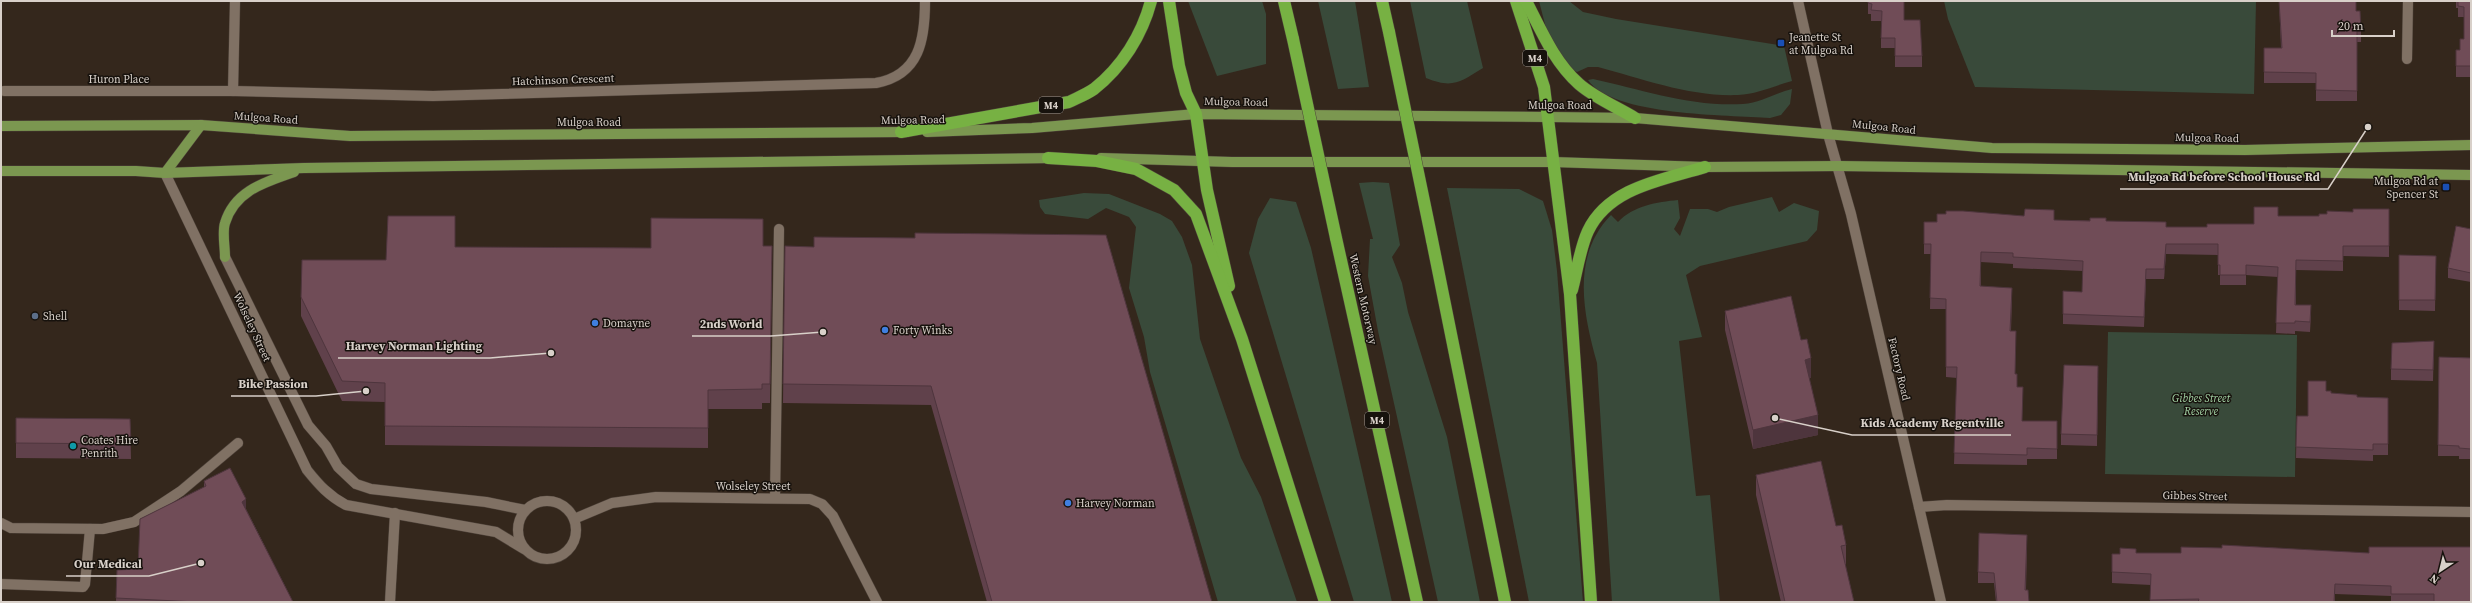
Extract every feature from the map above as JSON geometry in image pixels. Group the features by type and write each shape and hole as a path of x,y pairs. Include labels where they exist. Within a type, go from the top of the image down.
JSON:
{"highway":[{"name":"M4","path":"901,132 1069,102 1094,89 1135,42 1146,19 1151,1"},
{"path":"1169,1 1179,66 1186,93 1196,114 1207,190 1242,339"},
{"name":"Western Motorway","path":"1284,1 1417,602"},
{"path":"1382,1 1505,602"},
{"name":"M4","path":"1516,1 1544,87 1548,117 1570,294 1591,602"},
{"path":"1526,1 1555,56 1572,77 1589,91 1635,118"},
{"path":"1048,158 1097,161 1136,169 1155,178 1180,195 1196,214 1242,339 1324,602"},
{"name":"M4","path":"1570,294 1588,232 1610,203 1630,190 1705,167"}],"main road":[{"name":"Mulgoa Road","path":"1,126 201,125 350,136 901,132 1032,128 1196,114 1635,118 1992,148 2245,150 2471,145"},
{"path":"165,173 201,125"},
{"path":"1,171 136,171 165,173 304,168 1048,158 1553,162 1705,167 1839,166 2471,174"},
{"path":"225,257 224,223 234,204 250,189 304,168"}],"street":[{"path":"233,91 235,1"},
{"name":"Hatchinson Crescent","path":"233,91 433,96 876,83 895,77 913,60 923,40 925,1"},
{"name":"Factory Road","path":"1798,1 1828,134 1839,166 1941,602"},
{"path":"2407,59 2408,1"},
{"name":"Huron Place","path":"4,91 233,91"},
{"name":"Wolseley Street","path":"165,173 307,470 330,497 346,505 496,532 524,549"},
{"path":"775,498 779,229"},
{"name":"Wolseley Street","path":"225,257 308,425 326,446 338,467 347,477 370,489 486,502 525,510"},
{"path":"1,523 11,528 103,529 134,522 181,491 238,443"},
{"name":"Wolseley Street","path":"574,519 612,503 632,499 656,497 810,499 828,510 877,602"},
{"path":"552,501 569,511 574,519 575,539 564,554 546,560 538,558 524,549 517,534 520,517 525,510 538,502 552,501"},
{"name":"Gibbes Street","path":"1919,507 1947,505 2471,512"},
{"path":"390,602 395,513"},
{"path":"1,584 83,587 85,584 90,529"}],"green space":[{"path":"1188,1 1262,1 1266,14 1266,64 1217,76"},
{"path":"1318,1 1355,1 1369,87 1338,89"},
{"path":"1410,1 1467,1 1483,68 1456,82 1443,83 1426,78"},
{"path":"1539,1 1569,1 1583,12 1616,19 1784,46 1792,81 1752,93 1720,95 1667,86 1598,67 1588,67 1577,72 1571,69 1547,32"},
{"path":"1944,1 2256,1 2254,94 1975,87 1948,19"},
{"path":"1593,79 1667,97 1705,103 1724,104 1750,103 1792,89 1790,104 1781,115 1770,118 1701,114 1645,107 1621,101 1601,92 1588,80"},
{"path":"1359,183 1389,183 1400,245 1392,257 1402,283 1408,312 1447,437 1480,602 1438,602 1378,331 1368,276 1370,239 1373,239"},
{"path":"1447,188 1519,189 1543,201 1552,230 1557,271 1583,602 1529,602"},
{"path":"1084,193 1109,194 1160,214 1172,221 1182,237 1192,265 1200,339 1241,458 1261,497 1297,602 1218,602 1150,372 1144,337 1129,288 1136,227 1129,217 1106,208 1088,219 1045,214 1040,207 1039,200"},
{"path":"1772,197 1779,212 1794,203 1819,211 1817,230 1807,241 1700,266 1686,275 1702,337 1679,341 1696,496 1710,495 1720,602 1612,602 1597,363 1585,305 1585,267 1590,248 1598,231 1611,215 1618,222 1631,212 1646,206 1678,200 1680,218 1674,229 1680,236 1690,209 1708,209 1717,212 1729,207"},
{"path":"1270,198 1296,202 1311,248 1392,602 1354,602 1249,253 1258,219"},
{"name":"Gibbes Street Reserve","path":"2108,332 2297,335 2295,477 2105,474"}],"building":[{"path":"1868,1 1904,1 1904,20 1920,20 1922,56 1895,56 1895,38 1881,38 1882,11 1871,10 1872,4 1868,3"},
{"path":"2279,1 2356,1 2356,11 2360,11 2361,31 2357,31 2357,91 2316,90 2316,73 2264,72 2264,48 2282,48"},
{"path":"2458,1 2471,1 2471,66 2456,66 2456,50 2460,50 2460,39 2464,39 2464,7 2458,6"},
{"path":"2254,207 2278,207 2278,216 2319,216 2319,214 2327,214 2327,211 2353,212 2353,209 2389,209 2389,246 2343,246 2343,261 2296,260 2295,305 2311,305 2310,322 2295,321 2295,323 2276,323 2278,267 2246,265 2246,275 2220,275 2220,265 2218,265 2218,244 2166,244 2164,269 2146,269 2144,317 2063,314 2063,291 2082,292 2083,261 2013,257 2013,253 1981,252 1980,286 2012,288 2010,331 2016,331 2015,374 2017,374 2017,387 2023,387 2022,421 2057,421 2057,449 2027,448 2027,455 1954,453 1957,367 1946,367 1946,299 1930,298 1931,244 1924,244 1924,222 1937,222 1937,214 1946,214 1946,211 2024,216 2025,209 2054,210 2054,220 2090,221 2090,218 2106,218 2106,221 2166,222 2166,227 2207,227 2207,224 2254,224"},
{"path":"388,216 455,216 455,247 651,248 651,218 763,219 763,246 772,246 770,384 762,384 762,389 708,390 708,428 385,426 385,383 342,381 301,297 302,260 386,260"},
{"path":"2456,226 2471,229 2471,273 2448,268"},
{"name":"Harvey Norman","path":"915,233 1106,235 1212,602 992,602 931,386 783,384 785,246 814,247 814,237 915,238"},
{"path":"2399,255 2436,256 2435,300 2399,300"},
{"path":"1791,296 1801,340 1807,339 1811,358 1805,360 1818,415 1753,430 1725,311"},
{"path":"2434,341 2433,370 2391,369 2392,343"},
{"path":"2439,357 2471,358 2471,449 2459,448 2459,446 2438,445"},
{"path":"2064,365 2098,366 2097,435 2061,434"},
{"path":"2308,381 2326,381 2326,391 2331,391 2331,393 2357,395 2357,397 2388,398 2388,444 2373,444 2373,450 2296,447 2297,416 2308,416"},
{"path":"16,418 130,419 131,444 16,443"},
{"path":"1821,461 1836,526 1842,525 1846,545 1841,546 1854,602 1785,602 1756,475"},
{"path":"230,468 246,499 242,502 293,602 197,602 116,598 117,570 138,569 140,519 206,486 204,481"},
{"path":"1979,533 2027,535 2025,590 2028,590 2029,602 1997,602 1994,573 1978,572"},
{"path":"2222,545 2369,553 2369,547 2471,547 2471,602 2434,602 2434,594 2391,594 2391,586 2335,584 2334,602 2198,602 2199,599 2150,600 2151,574 2112,572 2112,554 2120,554 2120,548 2136,549 2136,553 2181,553 2181,547 2222,548"}],"place":[{"name":"Jeanette St at Mulgoa Rd","path":"1781,43"},
{"name":"Mulgoa Rd before School House Rd","path":"2368,127"},
{"name":"Mulgoa Rd at Spencer St","path":"2446,187"},
{"name":"Shell","path":"35,316"},
{"name":"Domayne","path":"595,323"},
{"name":"Forty Winks","path":"885,330"},
{"name":"2nds World","path":"823,332"},
{"name":"Harvey Norman Lighting","path":"551,353"},
{"name":"Bike Passion","path":"366,391"},
{"name":"Kids Academy Regentville","path":"1775,418"},
{"name":"Coates Hire Penrith","path":"73,446"},
{"name":"Harvey Norman","path":"1068,503"},
{"name":"Our Medical","path":"201,563"}]}
